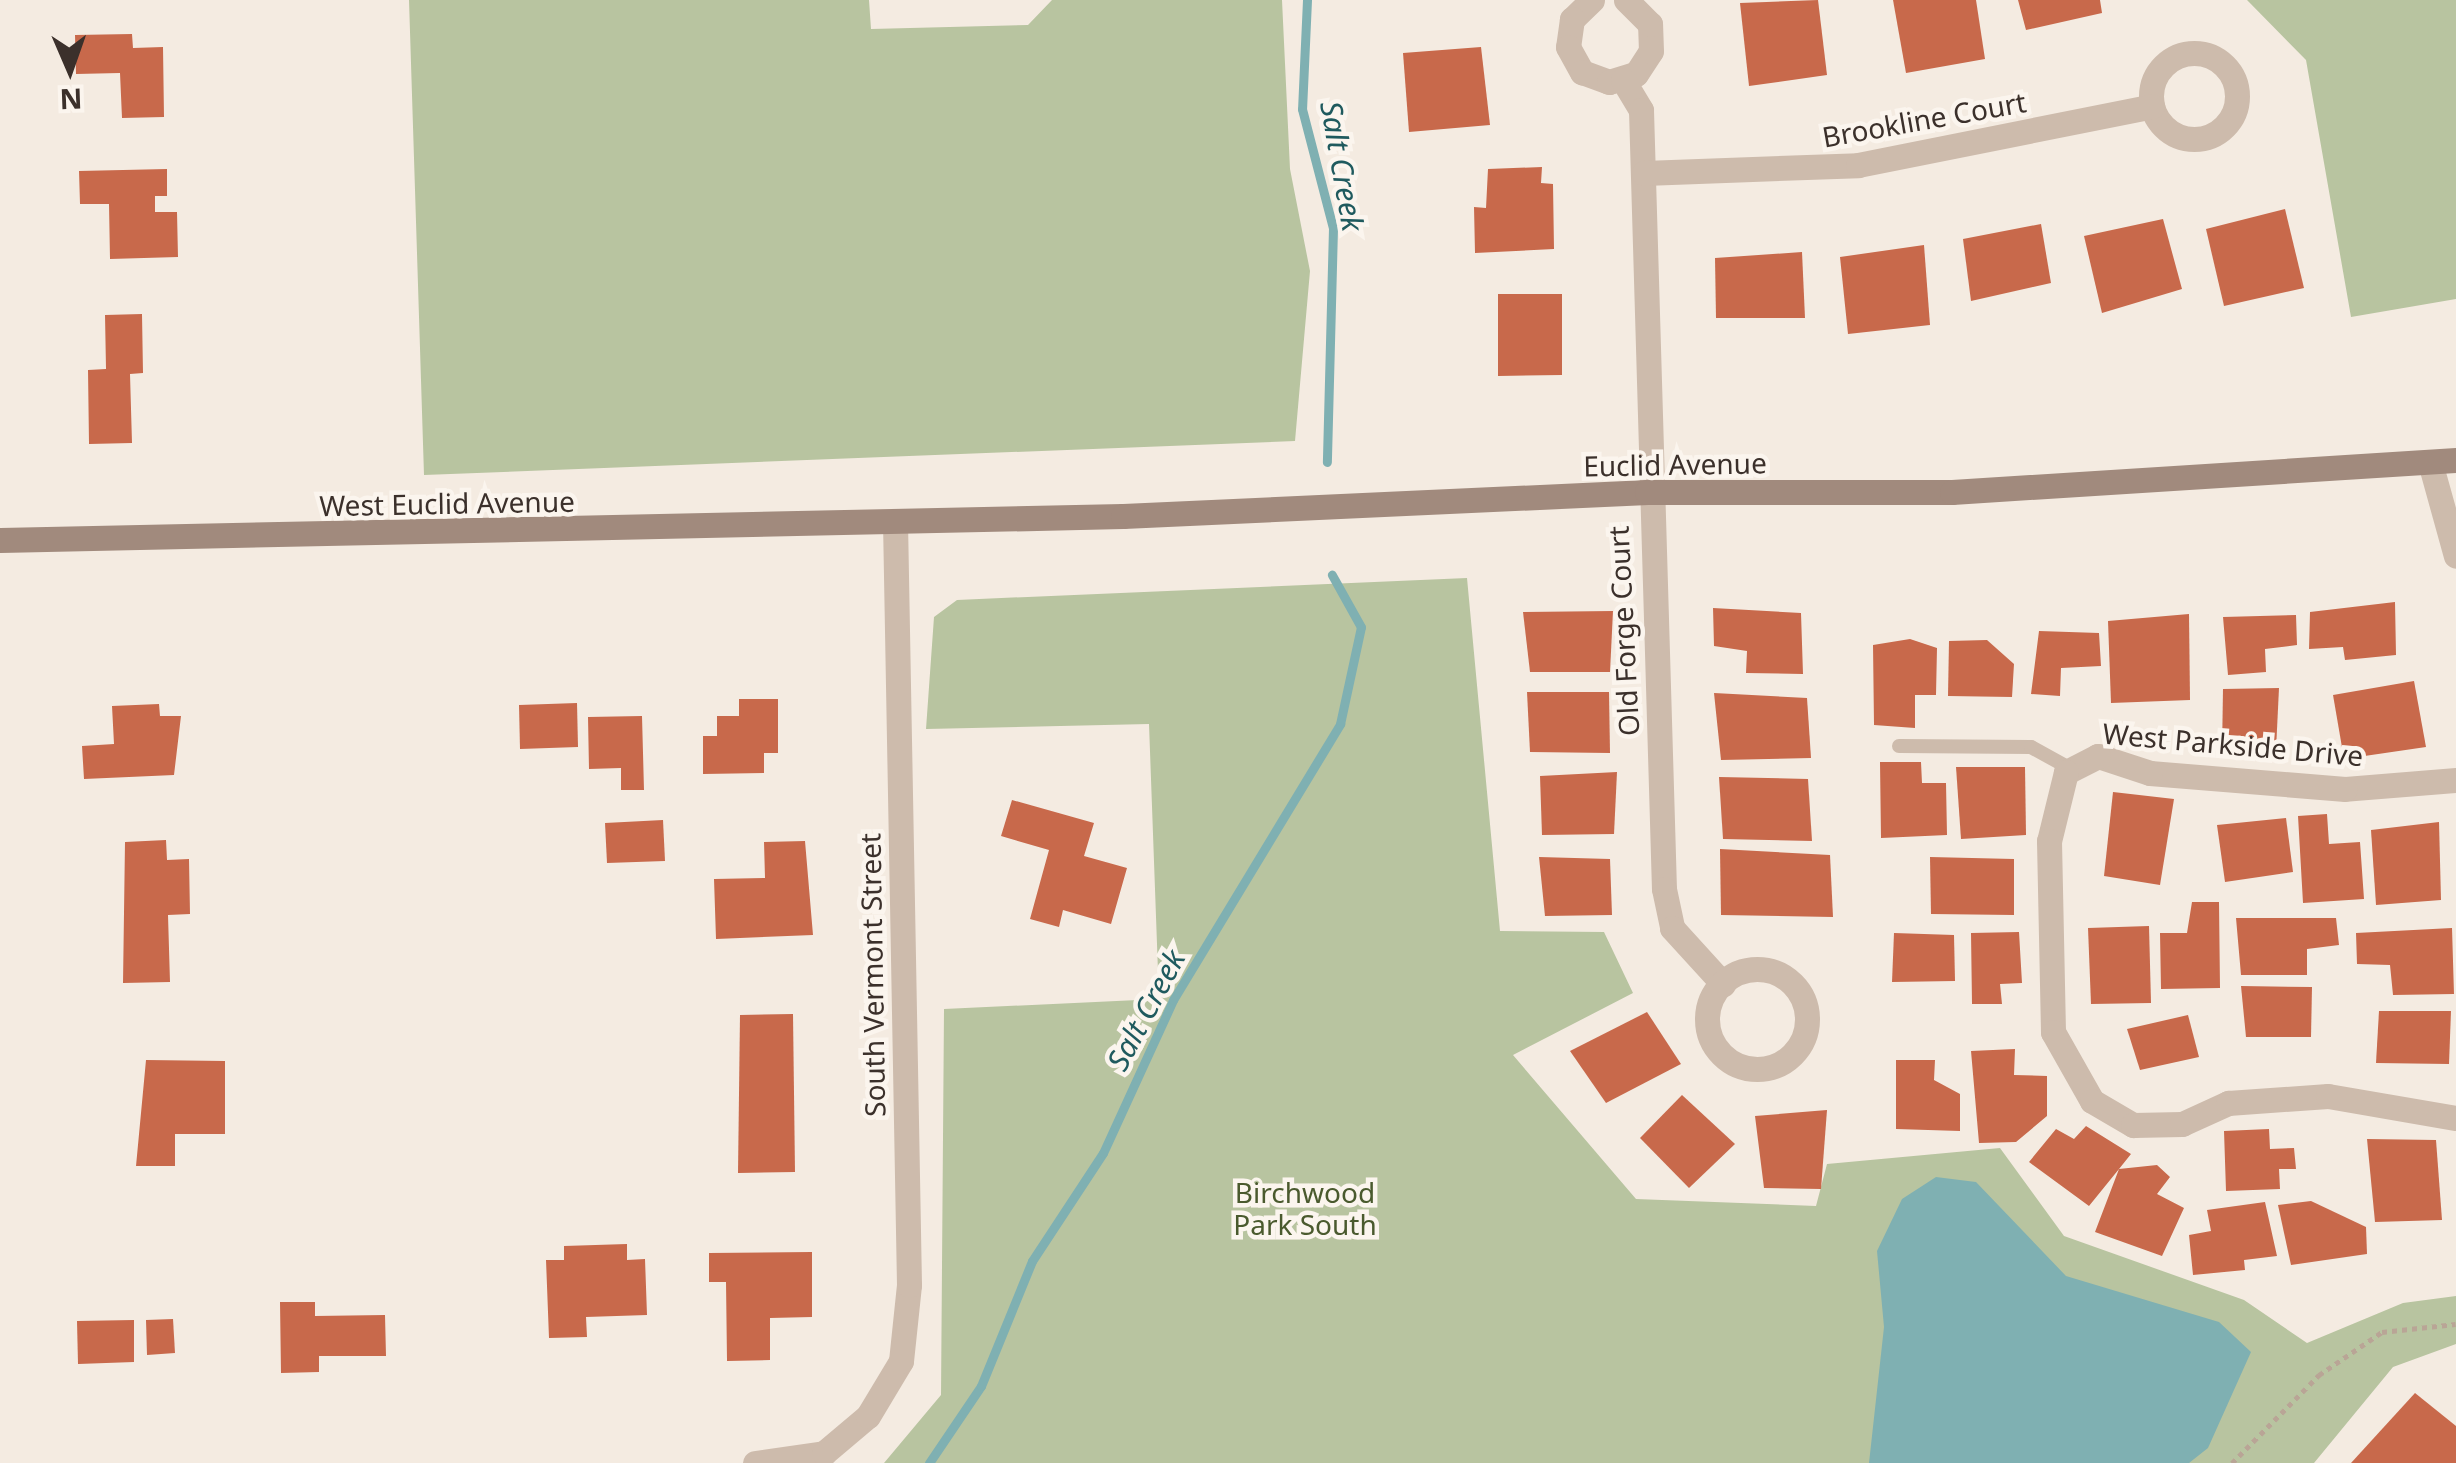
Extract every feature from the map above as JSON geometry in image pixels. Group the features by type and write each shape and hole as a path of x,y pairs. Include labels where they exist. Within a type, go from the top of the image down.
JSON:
{"main road":[{"name":"Euclid Avenue","path":"895,522 1647,492 1952,492 2443,463"},
{"name":"West Euclid Avenue","path":"0,540 895,522"}],"street":[{"path":"1592,0 1568,33 1573,61 1595,79 1623,80 1645,64 1653,37 1644,12 1626,0"},
{"name":"Old Forge Court","path":"1623,80 1642,110 1647,492 1664,889 1672,928 1722,984"},
{"name":"Brookline Court","path":"1644,173 1858,165 2152,106"},
{"path":"2443,463 2456,556"},
{"name":"South Vermont Street","path":"755,1463 824,1453 868,1416 901,1362 909,1285 895,522"},
{"name":"West Parkside Drive","path":"2456,780 2345,789 2150,773 2098,756 2071,769 2050,841 2054,1032 2092,1101 2134,1124 2182,1124 2228,1103 2328,1096 2456,1118"}],"lane":[{"path":"1899,746 2031,747 2071,769"}],"path":[{"path":"2232,1463 2319,1375 2382,1332 2456,1324"}],"green space":[{"path":"409,0 869,0 871,29 1028,25 1052,0 1282,0 1290,169 1310,271 1295,441 424,475"},
{"path":"2247,0 2456,0 2456,299 2351,317 2306,60"},
{"name":"Birchwood Park South","path":"1467,578 1500,931 1604,932 1633,993 1513,1055 1636,1199 1816,1206 1827,1164 2000,1148 2064,1236 2244,1300 2307,1343 2403,1303 2456,1296 2456,1344 2393,1367 2314,1463 884,1463 941,1395 944,1009 1159,999 1149,724 926,729 934,617 957,600"}],"water":[{"path":"1936,1177 1976,1182 2066,1276 2219,1322 2251,1352 2208,1448 2189,1463 1869,1463 1884,1327 1877,1251 1902,1199"}],"building":[{"path":"1818,0 1827,75 1749,86 1740,3"},
{"path":"1893,0 1976,0 1985,59 1906,73"},
{"path":"2018,0 2100,0 2102,13 2026,30"},
{"path":"132,34 133,48 163,47 164,117 122,118 120,73 76,74 75,35"},
{"path":"1481,47 1490,125 1409,132 1403,53"},
{"path":"1542,167 1541,183 1553,184 1554,249 1475,253 1474,207 1486,208 1488,169"},
{"path":"167,169 167,196 155,196 155,212 177,212 178,257 110,259 109,204 80,204 79,171"},
{"path":"2285,209 2304,288 2224,306 2206,229"},
{"path":"2163,219 2182,289 2102,313 2084,236"},
{"path":"2041,224 2051,283 1971,301 1963,239"},
{"path":"1924,245 1930,325 1848,334 1840,257"},
{"path":"1802,252 1805,318 1716,318 1715,258"},
{"path":"1498,294 1562,294 1562,375 1498,376"},
{"path":"142,314 143,373 130,374 132,443 89,444 88,370 106,369 105,315"},
{"path":"2395,602 2396,655 2345,660 2343,647 2309,649 2310,612"},
{"path":"1713,608 1801,613 1803,674 1746,673 1747,651 1714,646"},
{"path":"1613,611 1610,672 1530,672 1523,612"},
{"path":"2189,614 2190,700 2111,703 2108,621"},
{"path":"2296,615 2297,645 2265,649 2266,672 2228,675 2223,617"},
{"path":"2039,631 2099,633 2101,666 2061,668 2060,696 2031,694"},
{"path":"1910,639 1937,648 1936,695 1915,695 1915,728 1874,725 1873,645"},
{"path":"1987,640 2014,664 2012,697 1948,696 1949,641"},
{"path":"2414,681 2426,747 2344,759 2333,695"},
{"path":"2279,688 2276,750 2222,752 2223,689"},
{"path":"1527,692 1609,692 1610,753 1530,752"},
{"path":"1714,693 1807,698 1811,758 1721,760"},
{"path":"739,699 778,699 778,753 764,753 764,773 703,774 703,736 717,736 717,716 739,716"},
{"path":"577,703 578,747 520,749 519,705"},
{"path":"159,704 160,716 181,716 174,775 84,779 82,746 114,744 112,706"},
{"path":"642,716 644,790 621,790 621,768 589,769 588,717"},
{"path":"1880,762 1921,762 1922,783 1946,783 1947,835 1881,838"},
{"path":"1956,767 2025,767 2026,835 1961,839"},
{"path":"1617,772 1614,834 1542,835 1540,776"},
{"path":"1719,777 1808,779 1812,841 1723,839"},
{"path":"2113,792 2174,799 2160,885 2104,876"},
{"path":"1012,800 1094,823 1084,856 1127,868 1111,924 1063,910 1059,927 1030,919 1049,850 1001,836"},
{"path":"2327,814 2329,844 2360,842 2364,899 2303,903 2298,816"},
{"path":"2286,818 2293,872 2225,882 2217,825"},
{"path":"663,820 665,861 607,863 605,823"},
{"path":"2439,822 2441,900 2376,905 2371,830"},
{"path":"166,840 167,860 189,859 190,914 168,915 170,982 123,983 125,842"},
{"path":"805,841 813,935 716,939 714,879 765,878 764,842"},
{"path":"1720,849 1830,855 1833,917 1721,915"},
{"path":"1539,857 1610,859 1612,915 1545,916"},
{"path":"1930,857 2014,859 2014,915 1931,914"},
{"path":"2192,902 2219,902 2220,988 2161,989 2160,933 2187,933"},
{"path":"2236,918 2336,918 2339,945 2307,949 2307,975 2241,975"},
{"path":"2149,926 2151,1003 2091,1004 2088,928"},
{"path":"2452,928 2454,994 2393,995 2390,965 2357,964 2356,933"},
{"path":"2019,932 2022,983 2000,984 2002,1004 1972,1004 1971,933"},
{"path":"1894,933 1954,935 1955,981 1892,982"},
{"path":"2241,986 2312,987 2311,1037 2246,1037"},
{"path":"2379,1011 2451,1011 2449,1064 2376,1063"},
{"path":"1647,1012 1681,1064 1606,1103 1570,1051"},
{"path":"793,1014 795,1172 738,1173 740,1015"},
{"path":"2188,1015 2199,1057 2140,1070 2127,1029"},
{"path":"2015,1049 2014,1075 2047,1076 2047,1116 2016,1142 1979,1143 1971,1051"},
{"path":"146,1060 225,1061 225,1134 175,1134 175,1166 136,1166"},
{"path":"1896,1060 1935,1060 1934,1080 1960,1094 1960,1131 1896,1129"},
{"path":"1682,1095 1735,1144 1689,1188 1640,1138"},
{"path":"1827,1110 1821,1189 1764,1188 1755,1116"},
{"path":"2086,1126 2131,1154 2089,1206 2029,1162 2056,1129 2074,1139"},
{"path":"2269,1129 2270,1149 2294,1148 2296,1169 2279,1169 2280,1189 2226,1191 2224,1131"},
{"path":"2367,1139 2436,1140 2442,1220 2375,1222"},
{"path":"2157,1165 2170,1177 2157,1194 2184,1208 2162,1256 2095,1232 2119,1169"},
{"path":"2311,1201 2366,1227 2367,1254 2291,1265 2278,1205"},
{"path":"2265,1202 2277,1256 2244,1260 2245,1270 2193,1275 2189,1235 2211,1231 2207,1210"},
{"path":"627,1244 627,1260 645,1259 647,1315 586,1317 587,1337 549,1338 546,1260 564,1260 564,1246"},
{"path":"812,1252 812,1317 770,1318 770,1360 727,1361 726,1282 709,1282 709,1253"},
{"path":"280,1302 315,1302 315,1316 385,1315 386,1356 319,1356 319,1372 281,1373"},
{"path":"173,1319 175,1353 147,1355 146,1320"},
{"path":"134,1320 134,1362 78,1364 77,1321"},
{"path":"2415,1393 2456,1426 2456,1463 2351,1463"}],"waterway":[{"name":"Salt Creek","path":"1307,0 1302,109 1333,228 1327,462"},
{"name":"Salt Creek","path":"929,1463 981,1386 1032,1261 1103,1153 1173,1000 1340,724 1361,627 1332,575"}]}
